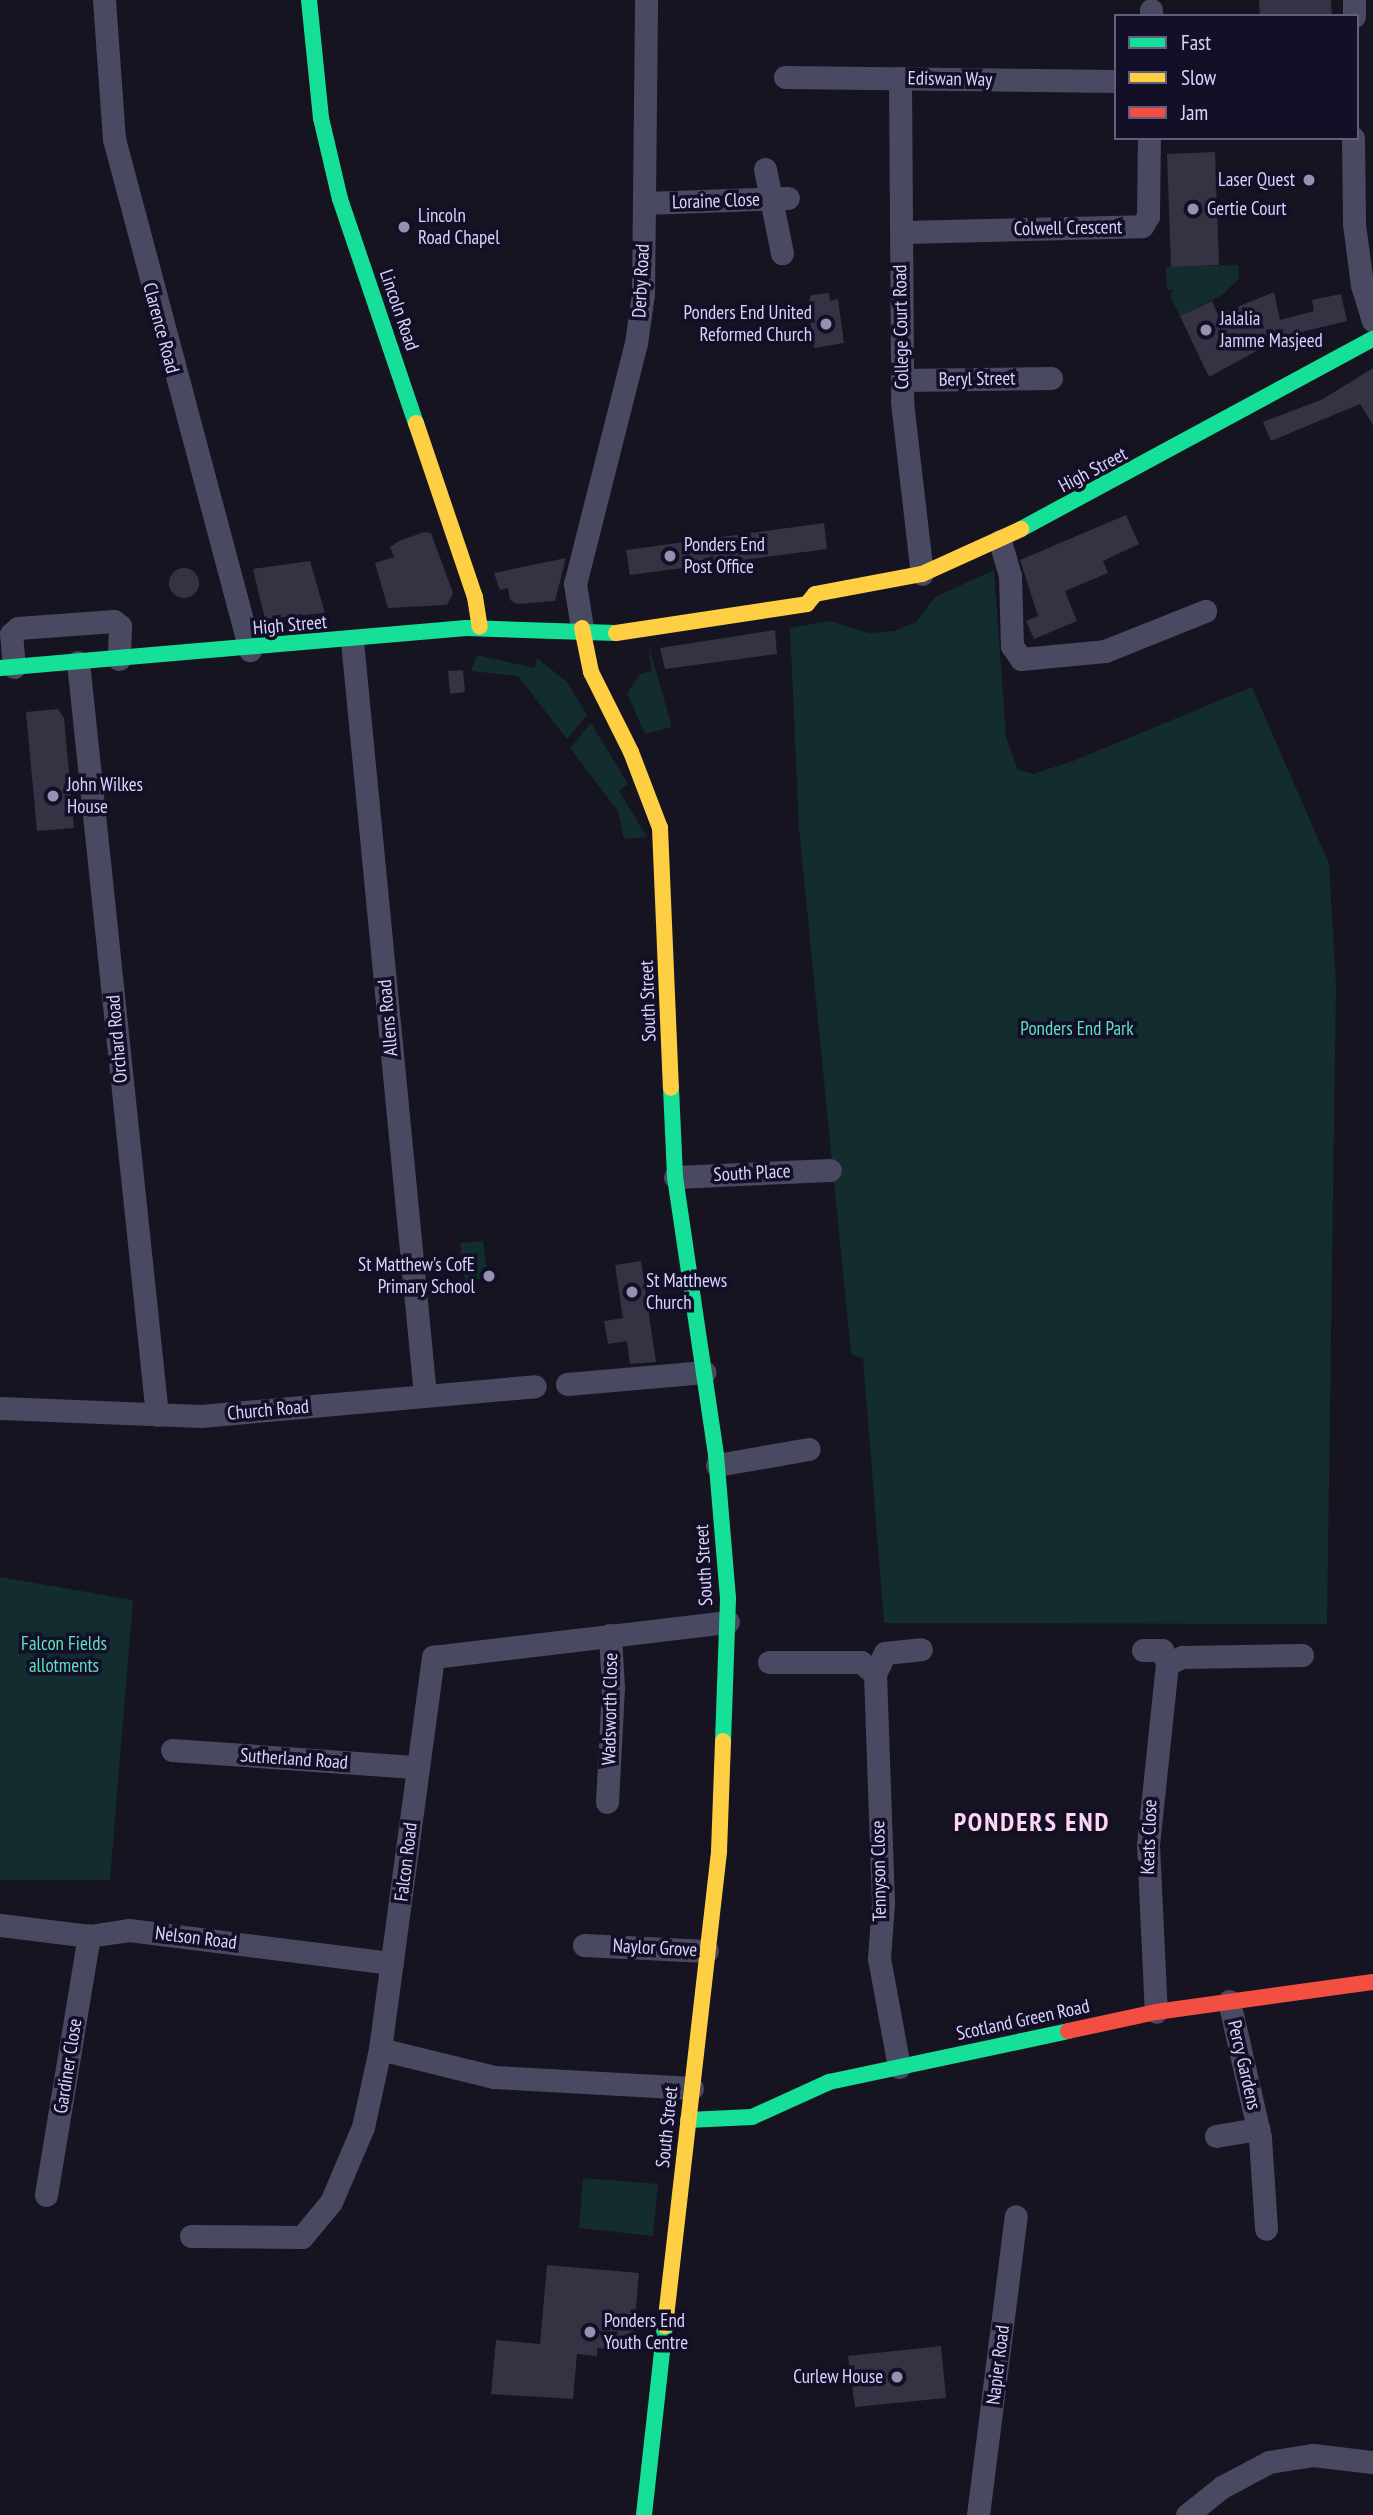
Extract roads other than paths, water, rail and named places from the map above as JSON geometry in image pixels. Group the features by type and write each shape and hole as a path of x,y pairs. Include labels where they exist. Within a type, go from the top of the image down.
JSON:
{"street":[{"name":"Clarence Road","path":"103,0 114,139 250,650"},
{"name":"Lincoln Road","path":"309,0 319,106 340,199 465,566 480,627"},
{"name":"Derby Road","path":"582,628 575,593 582,555 636,343 644,203 646,0"},
{"name":"Ediswan Way","path":"785,77 1114,81"},
{"name":"College Court Road","path":"900,78 902,380 922,574"},
{"name":"Colwell Crescent","path":"903,232 1142,226 1148,216 1149,140"},
{"path":"1353,140 1353,224 1373,320"},
{"path":"765,169 778,199 782,253"},
{"name":"Loraine Close","path":"644,203 778,199"},
{"name":"High Street","path":"7,667 250,650 480,627 582,628 609,634 798,606 815,594 922,574 1000,541 1373,340"},
{"name":"Beryl Street","path":"902,380 1051,378"},
{"path":"1000,541 1010,575 1012,646 1021,659 1105,651 1205,611"},
{"path":"796,586 815,594"},
{"path":"582,628 604,612"},
{"path":"7,667 11,634 18,628 114,621 120,626 119,659"},
{"name":"South Street","path":"582,628 591,672 631,752 660,828 675,1177 717,1465 728,1622 723,1798 644,2515"},
{"name":"Allens Road","path":"352,641 425,1395"},
{"name":"Orchard Road","path":"78,662 158,1415"},
{"name":"South Place","path":"675,1177 830,1170"},
{"path":"567,1384 704,1372"},
{"name":"Church Road","path":"0,1408 201,1416 535,1386"},
{"path":"717,1465 809,1449"},
{"name":"Falcon Road","path":"191,2236 302,2237 331,2202 363,2127 380,2049 433,1657 728,1622"},
{"name":"Wadsworth Close","path":"602,1789 610,1635"},
{"path":"769,1662 861,1662 875,1674 885,1654 922,1649"},
{"path":"1143,1650 1162,1650 1167,1664 1182,1657 1302,1655"},
{"name":"Keats Close","path":"1156,2012 1148,1845 1167,1664"},
{"name":"Tennyson Close","path":"875,1674 883,1903 879,1958 899,2067"},
{"name":"Sutherland Road","path":"172,1750 417,1767"},
{"name":"Nelson Road","path":"0,1925 89,1936 129,1930 392,1963"},
{"name":"Gardiner Close","path":"46,2195 89,1936"},
{"name":"Naylor Grove","path":"596,1950 707,1951"},
{"name":"Scotland Green Road","path":"688,2120 752,2116 820,2084 1156,2012 1373,1982"},
{"name":"Percy Gardens","path":"1228,2001 1258,2129 1266,2229"},
{"path":"380,2049 494,2077 692,2088"},
{"name":"Percy Gardens","path":"1216,2136 1258,2129"},
{"name":"Napier Road","path":"978,2515 1016,2216"},
{"path":"1188,2515 1222,2487 1269,2462 1313,2455 1373,2462"}],"place":[{"name":"Laser Quest","path":"1309,180"},
{"name":"Gertie Court","path":"1193,209"},
{"name":"Lincoln Road Chapel","path":"404,227"},
{"name":"Ponders End United Reformed Church","path":"826,324"},
{"name":"Jalalia Jamme Masjeed","path":"1206,330"},
{"name":"Ponders End Post Office","path":"670,556"},
{"name":"John Wilkes House","path":"53,796"},
{"name":"St Matthew's CofE Primary School","path":"489,1276"},
{"name":"St Matthews Church","path":"632,1292"},
{"name":"Ponders End Youth Centre","path":"590,2332"},
{"name":"Curlew House","path":"897,2377"}],"district":[{"name":"PONDERS END","path":"1032,1822"}],"park label":[{"name":"Ponders End Park","path":"1077,1029"},
{"name":"Falcon Fields allotments","path":"64,1655"}]}
